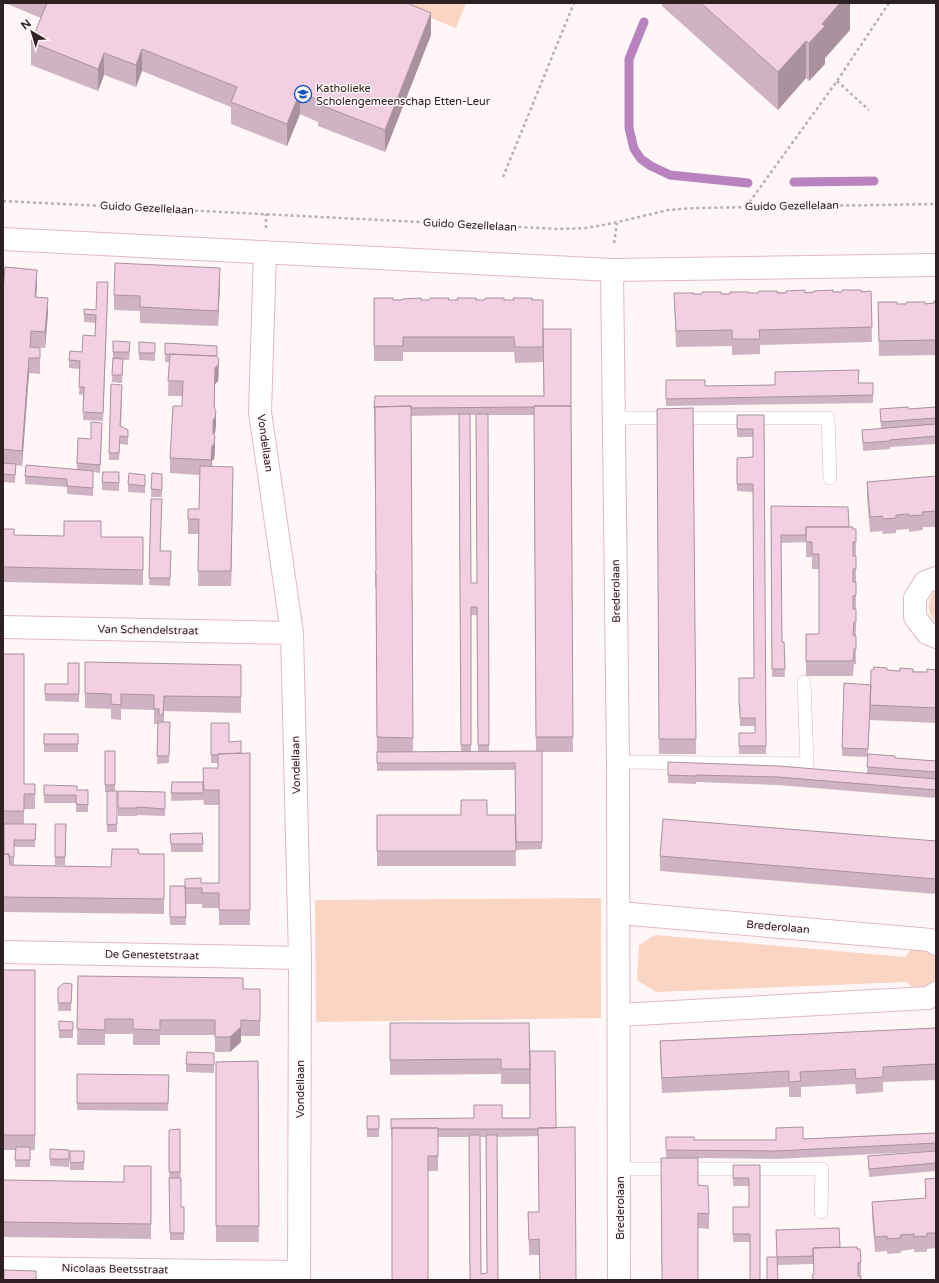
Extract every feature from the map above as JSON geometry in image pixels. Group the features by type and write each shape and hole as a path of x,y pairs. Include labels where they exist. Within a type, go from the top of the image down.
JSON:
{"street":[{"path":"3,239 612,270 936,265"},
{"name":"Vondellaan","path":"265,252 260,412 292,633 300,958 299,1276"},
{"name":"Brederolaan","path":"612,270 618,762 620,1169 619,1280"},
{"path":"936,578 926,582 915,598 915,617 927,633 936,636"},
{"name":"Van Schendelstraat","path":"3,627 292,633"},
{"name":"Brederolaan","path":"619,913 931,940 936,944"},
{"name":"De Genestetstraat","path":"3,952 300,958"},
{"path":"619,1016 928,998 936,993"},
{"name":"Nicolaas Beetsstraat","path":"3,1268 299,1276"}],"lane":[{"path":"614,418 828,418 830,478"},
{"path":"618,762 807,764 804,682"},
{"path":"620,1169 822,1169 821,1212"}],"path":[{"path":"503,178 574,3"},
{"path":"746,207 838,81 889,3"},
{"path":"838,81 869,110"},
{"name":"Guido Gezellelaan","path":"3,201 559,229 586,228 668,210 695,208 936,204"}],"shaded area":[{"path":"392,3 466,3 456,28"},
{"path":"935,590 936,622 929,610 930,598"},
{"path":"601,898 601,1018 316,1022 315,900"},
{"path":"655,935 905,957 913,947 925,949 935,954 936,979 929,986 915,989 906,982 656,992 637,980 639,945"}],"building":[{"path":"47,3 407,3 431,13 385,130 318,104 320,101 300,92 287,124 231,102 237,87 142,49 136,65 104,53 98,69 31,42"},
{"path":"701,3 840,3 822,24 825,26 809,43 806,41 778,72"},
{"path":"115,263 220,268 218,311 140,307 140,296 114,295"},
{"path":"5,267 37,270 35,297 48,298 45,332 31,331 30,347 40,348 40,358 29,358 22,451 3,449 3,290"},
{"path":"97,282 108,282 103,413 83,412 84,387 79,387 80,361 69,360 70,351 82,352 83,335 95,336 96,315 84,314 84,309 96,310"},
{"path":"805,290 805,293 833,290 833,292 842,292 842,290 861,290 861,292 871,291 872,327 759,330 760,339 732,339 732,330 676,331 674,293 702,294 702,292 721,292 721,294 730,294 730,292 758,293 759,291 777,291 777,293 786,293 786,291"},
{"path":"374,298 393,298 393,300 402,300 421,298 421,300 429,300 430,298 449,298 448,300 458,300 457,298 476,298 476,300 485,300 485,298 504,298 504,300 514,300 513,298 532,298 532,300 543,300 543,347 515,347 514,337 403,337 403,346 374,346"},
{"path":"934,301 936,301 936,340 879,341 878,302 897,302 897,304 906,304 907,302 925,302 925,304 934,303"},
{"path":"543,329 571,329 571,406 411,408 411,406 374,408 375,396 544,396"},
{"path":"113,341 130,342 129,352 113,352"},
{"path":"139,342 155,343 155,353 139,353"},
{"path":"165,343 217,346 217,356 165,354"},
{"path":"170,354 216,356 219,359 218,365 215,368 214,408 216,410 215,418 213,420 213,434 215,436 214,444 212,446 211,460 170,458 173,406 182,406 183,381 168,381"},
{"path":"113,358 123,359 122,375 112,375"},
{"path":"859,370 858,383 873,383 873,395 666,399 666,380 705,380 705,386 775,385 775,372"},
{"path":"111,384 122,385 120,426 128,430 128,437 120,436 119,453 109,453"},
{"path":"411,406 413,738 377,737 375,407"},
{"path":"534,406 571,406 573,737 536,737"},
{"path":"908,407 909,409 936,407 936,418 881,422 880,409"},
{"path":"693,408 696,739 659,739 657,409"},
{"path":"459,414 470,414 471,583 477,583 476,414 488,414 489,745 478,745 477,607 471,607 471,745 461,745"},
{"path":"737,415 764,415 766,746 739,746 739,733 755,733 755,718 740,718 739,705 739,678 754,678 753,484 737,484 737,458 753,457 753,429 737,429"},
{"path":"91,422 102,423 100,465 77,463 78,438 91,439"},
{"path":"936,424 936,436 863,443 862,430"},
{"path":"3,463 16,464 15,475 3,474"},
{"path":"26,465 93,471 93,488 67,486 67,479 25,476"},
{"path":"200,466 233,467 231,571 198,571 199,519 188,519 188,509 199,509"},
{"path":"103,472 119,472 119,483 102,482"},
{"path":"129,473 145,475 145,486 128,484"},
{"path":"152,473 162,474 162,490 151,489"},
{"path":"936,476 936,511 922,512 923,515 896,515 896,518 883,519 882,516 870,517 867,482"},
{"path":"151,499 162,499 160,551 171,551 170,578 149,578"},
{"path":"771,506 848,507 849,527 806,527 806,535 781,535 782,642 784,642 785,669 772,669"},
{"path":"64,521 101,521 101,537 143,537 143,570 3,567 3,529 14,529 14,535 64,536"},
{"path":"806,527 853,527 853,529 856,529 856,542 853,542 853,556 856,556 856,569 853,569 853,582 856,582 856,595 853,596 853,609 856,609 856,622 854,622 853,635 856,636 856,649 854,649 853,661 806,661 806,634 819,634 819,554 812,554 812,542 806,542"},
{"path":"3,654 24,654 24,784 35,784 35,794 24,794 24,811 3,811"},
{"path":"85,662 241,665 241,697 164,696 163,715 159,715 159,709 154,709 154,695 121,694 121,705 111,704 111,694 85,693"},
{"path":"68,663 79,663 79,694 45,694 45,684 68,684"},
{"path":"874,667 898,671 900,671 900,668 913,669 913,672 927,672 927,669 936,670 936,708 870,705 871,670 873,670"},
{"path":"844,683 871,685 868,749 842,748"},
{"path":"158,722 170,722 169,756 157,756"},
{"path":"211,723 229,723 229,742 241,741 241,753 211,755"},
{"path":"44,734 78,734 78,744 44,744"},
{"path":"105,751 115,751 115,785 105,785"},
{"path":"542,751 542,842 516,842 515,763 377,763 377,752"},
{"path":"250,753 250,910 219,910 219,893 202,893 202,888 185,888 185,879 201,878 201,883 219,883 219,790 204,790 203,768 218,768 218,754"},
{"path":"868,754 895,756 895,758 936,761 936,772 867,767"},
{"path":"668,762 779,766 936,779 936,790 778,777 668,775"},
{"path":"172,782 203,782 203,793 171,793"},
{"path":"44,785 77,786 77,790 88,790 88,805 76,804 76,795 44,795"},
{"path":"107,791 117,791 117,824 107,825"},
{"path":"118,791 165,792 165,809 137,807 118,808"},
{"path":"461,800 487,800 487,815 515,815 516,851 377,851 377,815 461,815"},
{"path":"663,819 936,841 936,879 660,856"},
{"path":"4,824 36,824 35,840 14,840 14,857 9,857 9,854 4,854"},
{"path":"55,824 66,824 65,857 55,857"},
{"path":"202,833 203,844 171,844 170,834"},
{"path":"112,849 138,849 139,854 164,854 164,899 3,897 3,854 9,854 10,865 111,867"},
{"path":"170,886 185,886 186,917 170,917"},
{"path":"3,970 35,970 35,1135 3,1135"},
{"path":"78,976 243,978 243,989 260,989 260,1021 241,1020 241,1027 230,1037 215,1037 215,1020 160,1020 160,1030 133,1029 133,1019 105,1019 105,1030 77,1029"},
{"path":"64,983 72,984 71,1003 58,1003 58,988"},
{"path":"59,1021 73,1022 73,1030 59,1030"},
{"path":"390,1023 529,1023 530,1069 501,1069 501,1059 390,1060"},
{"path":"936,1028 936,1064 883,1067 883,1077 856,1079 855,1069 800,1072 801,1081 789,1082 789,1071 662,1078 660,1041"},
{"path":"530,1051 555,1051 556,1128 391,1129 391,1119 474,1118 474,1105 502,1105 502,1118 530,1118"},
{"path":"187,1052 214,1053 214,1065 186,1064"},
{"path":"258,1061 259,1226 216,1226 216,1062"},
{"path":"77,1074 169,1075 168,1103 77,1103"},
{"path":"367,1116 379,1116 379,1129 367,1129"},
{"path":"575,1127 576,1280 540,1280 539,1239 529,1240 528,1212 539,1212 538,1128"},
{"path":"803,1127 803,1139 936,1133 936,1143 776,1151 666,1150 666,1137 694,1137 694,1140 776,1140 776,1128"},
{"path":"392,1128 438,1128 438,1156 428,1156 428,1280 392,1280"},
{"path":"180,1129 180,1172 169,1172 169,1130"},
{"path":"469,1135 480,1135 481,1274 487,1273 486,1135 497,1135 498,1280 470,1280"},
{"path":"16,1147 30,1147 30,1160 15,1160"},
{"path":"50,1149 69,1150 69,1159 50,1159"},
{"path":"70,1151 84,1151 84,1162 70,1163"},
{"path":"936,1151 936,1163 869,1169 868,1156"},
{"path":"661,1158 698,1158 698,1185 708,1186 709,1214 698,1213 698,1280 662,1280"},
{"path":"733,1165 760,1165 760,1280 750,1280 750,1234 733,1234 733,1207 749,1207 749,1178 733,1178"},
{"path":"124,1166 151,1166 151,1224 3,1222 3,1180 124,1182"},
{"path":"169,1178 181,1178 181,1207 184,1207 184,1233 170,1233"},
{"path":"936,1178 936,1233 927,1233 927,1236 914,1237 914,1234 900,1235 901,1238 887,1239 887,1236 875,1237 872,1202 926,1198 925,1179"},
{"path":"839,1228 840,1247 813,1248 813,1256 777,1257 776,1230"},
{"path":"857,1247 857,1249 860,1249 861,1262 858,1263 858,1276 861,1276 861,1280 813,1280 813,1248"},
{"path":"767,1257 777,1257 778,1280 767,1280"},
{"path":"4,1270 36,1271 36,1280 4,1280"}],"waterway":[{"path":"644,22 629,59 629,128 634,149 641,159 651,166 670,175 748,183"},
{"path":"794,182 874,181"}],"place":[{"name":"Katholieke Scholengemeenschap Etten-Leur","path":"303,94"}]}
